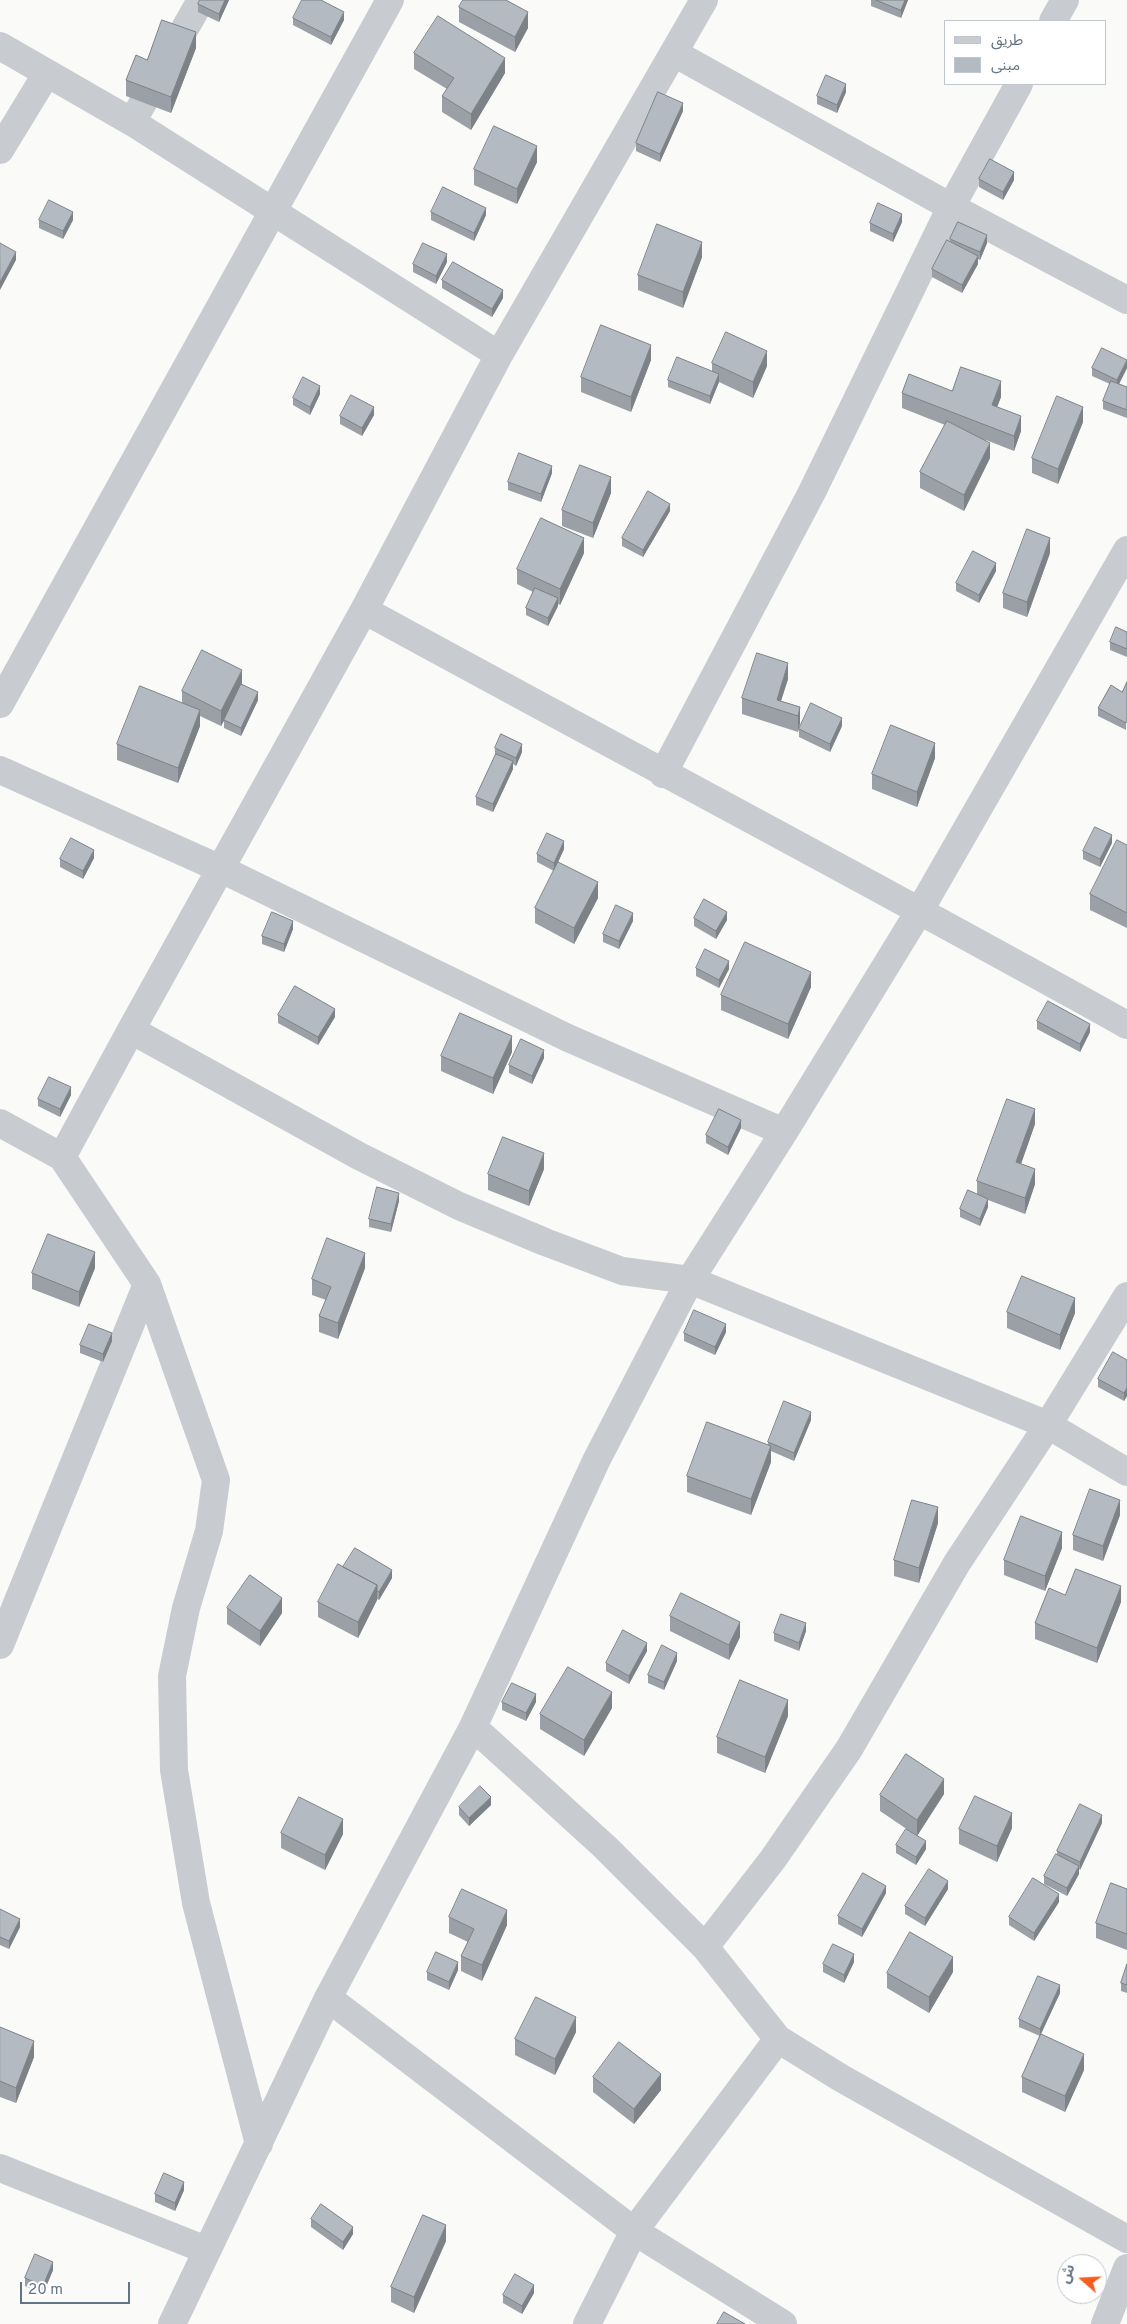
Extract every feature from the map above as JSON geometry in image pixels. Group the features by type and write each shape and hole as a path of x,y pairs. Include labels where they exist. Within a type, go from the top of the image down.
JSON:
{"street":[{"path":"132,122 201,0"},
{"path":"0,704 390,0"},
{"path":"62,1156 364,610 499,355 704,0"},
{"path":"1054,20 1065,0"},
{"path":"0,46 132,122 499,355"},
{"path":"674,54 951,207 1127,300"},
{"path":"0,150 47,73"},
{"path":"664,774 811,494 951,207 1018,85"},
{"path":"172,2324 328,1998 473,1727 597,1459 690,1280 784,1132 920,910 1127,550"},
{"path":"364,610 664,774 920,910 1127,1025"},
{"path":"0,770 221,869 568,1038 784,1132"},
{"path":"130,1030 359,1156 459,1206 545,1242 622,1271 690,1280 1048,1425 1127,1472"},
{"path":"0,1123 62,1156 146,1284 216,1480 209,1530 186,1608 172,1676 174,1770 196,1903 259,2144"},
{"path":"0,1646 146,1284"},
{"path":"705,1947 773,1860 849,1750 957,1562 1048,1425 1127,1296"},
{"path":"473,1727 605,1847 705,1947 778,2039 840,2078 1127,2239"},
{"path":"328,1998 634,2231 783,2324"},
{"path":"587,2324 634,2231 778,2039"},
{"path":"0,2168 206,2250"},
{"path":"1113,2320 1127,2268"}],"building":[{"path":"200,0 225,0 219,14 198,4"},
{"path":"302,0 321,0 344,12 331,37 293,18"},
{"path":"463,0 506,0 528,12 515,37 459,7"},
{"path":"876,0 905,0 901,10"},
{"path":"438,16 505,58 471,114 442,96 454,78 414,53"},
{"path":"162,20 196,32 171,97 126,80 136,55 147,60"},
{"path":"826,75 846,84 837,105 817,96"},
{"path":"658,92 683,103 660,154 636,143"},
{"path":"494,126 537,146 517,189 474,169"},
{"path":"990,159 1014,172 1003,192 979,179"},
{"path":"443,187 486,208 474,233 431,212"},
{"path":"49,200 73,212 63,231 39,220"},
{"path":"878,203 902,214 893,234 870,223"},
{"path":"958,222 987,235 980,252 950,239"},
{"path":"657,224 702,242 683,292 638,275"},
{"path":"947,240 978,256 962,285 932,269"},
{"path":"0,243 16,252 0,282"},
{"path":"423,243 447,254 436,276 413,264"},
{"path":"453,262 503,290 492,309 442,280"},
{"path":"601,325 651,345 631,397 581,377"},
{"path":"726,332 767,351 753,382 712,363"},
{"path":"1102,348 1127,360 1117,380 1092,368"},
{"path":"677,357 719,374 710,396 668,380"},
{"path":"961,367 1001,381 992,405 1021,416 1014,436 902,393 909,374 952,391"},
{"path":"303,377 320,386 310,407 293,398"},
{"path":"1111,381 1127,387 1127,410 1103,401"},
{"path":"351,395 374,407 362,428 340,416"},
{"path":"1057,396 1083,407 1058,469 1032,458"},
{"path":"947,421 990,443 964,495 920,472"},
{"path":"519,453 552,466 541,494 508,482"},
{"path":"580,465 611,477 593,523 562,510"},
{"path":"648,491 670,504 643,550 622,538"},
{"path":"541,518 584,538 560,589 517,569"},
{"path":"1027,529 1050,538 1027,602 1003,593"},
{"path":"973,551 996,563 979,595 956,583"},
{"path":"535,588 558,598 548,618 526,608"},
{"path":"1116,627 1127,632 1127,649 1110,642"},
{"path":"202,650 242,670 221,711 182,691"},
{"path":"757,653 788,663 777,700 800,707 798,716 742,698"},
{"path":"1127,682 1126,723 1098,708 1111,685 1122,692"},
{"path":"241,684 258,692 241,728 224,720"},
{"path":"140,686 200,710 178,768 117,744"},
{"path":"811,703 842,718 830,744 799,729"},
{"path":"891,725 935,743 917,792 872,774"},
{"path":"501,734 522,744 516,758 495,748"},
{"path":"496,754 513,761 493,804 476,797"},
{"path":"1095,827 1112,835 1100,859 1083,851"},
{"path":"547,833 564,841 554,863 537,854"},
{"path":"71,838 94,850 83,871 60,859"},
{"path":"1117,840 1127,845 1127,913 1090,894"},
{"path":"558,862 598,882 574,928 535,908"},
{"path":"704,899 727,912 716,931 694,918"},
{"path":"616,905 633,913 619,941 603,934"},
{"path":"272,912 293,921 284,944 262,936"},
{"path":"745,942 811,972 788,1024 721,995"},
{"path":"705,949 729,961 719,980 696,968"},
{"path":"295,986 335,1009 318,1037 278,1015"},
{"path":"1048,1001 1090,1024 1080,1044 1037,1021"},
{"path":"460,1013 512,1036 493,1078 441,1056"},
{"path":"521,1039 544,1050 532,1076 509,1065"},
{"path":"49,1077 71,1087 60,1109 38,1099"},
{"path":"1007,1099 1035,1109 1016,1162 1035,1169 1025,1198 977,1181"},
{"path":"719,1109 741,1120 728,1147 706,1135"},
{"path":"503,1137 544,1153 529,1191 488,1174"},
{"path":"377,1187 399,1193 391,1224 369,1219"},
{"path":"968,1190 988,1199 980,1219 960,1209"},
{"path":"48,1234 95,1252 79,1292 32,1273"},
{"path":"327,1238 365,1253 338,1323 319,1316 331,1287 312,1279"},
{"path":"1022,1276 1075,1298 1060,1335 1007,1312"},
{"path":"694,1310 726,1324 715,1347 684,1333"},
{"path":"89,1324 112,1333 103,1354 80,1345"},
{"path":"1113,1352 1127,1360 1127,1388 1124,1393 1098,1379"},
{"path":"784,1401 811,1412 794,1453 768,1442"},
{"path":"707,1422 771,1446 751,1499 687,1476"},
{"path":"1090,1489 1120,1500 1103,1546 1073,1535"},
{"path":"912,1500 938,1507 919,1568 894,1560"},
{"path":"1021,1516 1062,1532 1045,1576 1004,1560"},
{"path":"355,1548 392,1570 379,1592 377,1591 377,1585 343,1567"},
{"path":"338,1564 377,1585 358,1622 318,1602"},
{"path":"1076,1569 1121,1586 1097,1648 1035,1623 1049,1588 1065,1595"},
{"path":"250,1575 282,1598 260,1631 227,1608"},
{"path":"681,1593 740,1622 729,1645 670,1616"},
{"path":"781,1614 806,1623 799,1643 774,1633"},
{"path":"623,1630 647,1643 629,1676 606,1663"},
{"path":"662,1645 677,1653 664,1682 648,1675"},
{"path":"568,1667 612,1692 584,1740 540,1714"},
{"path":"740,1680 788,1700 765,1757 717,1737"},
{"path":"512,1683 536,1694 526,1713 502,1702"},
{"path":"906,1754 944,1779 917,1820 880,1795"},
{"path":"480,1786 491,1797 469,1818 459,1807"},
{"path":"975,1796 1012,1813 997,1846 959,1829"},
{"path":"299,1797 343,1819 325,1855 281,1833"},
{"path":"1080,1804 1102,1815 1080,1862 1057,1851"},
{"path":"906,1829 926,1841 916,1857 896,1845"},
{"path":"1056,1854 1079,1866 1067,1888 1044,1876"},
{"path":"929,1869 948,1881 925,1918 905,1906"},
{"path":"863,1873 886,1886 862,1929 838,1916"},
{"path":"1033,1878 1059,1894 1034,1933 1009,1917"},
{"path":"1111,1883 1127,1889 1127,1934 1096,1923"},
{"path":"462,1889 507,1910 482,1965 461,1956 474,1929 449,1917"},
{"path":"0,1909 20,1919 9,1941 0,1937"},
{"path":"910,1932 953,1957 929,1997 887,1973"},
{"path":"833,1944 854,1954 844,1975 823,1964"},
{"path":"436,1952 458,1962 449,1982 427,1972"},
{"path":"1127,1964 1127,1985 1121,1983"},
{"path":"1038,1976 1060,1985 1040,2029 1019,2019"},
{"path":"536,1997 576,2017 555,2059 515,2039"},
{"path":"0,2027 34,2041 16,2088 0,2081"},
{"path":"1041,2034 1084,2054 1065,2096 1022,2077"},
{"path":"619,2042 661,2074 634,2109 593,2077"},
{"path":"164,2173 184,2182 175,2203 155,2194"},
{"path":"321,2204 353,2227 343,2242 311,2219"},
{"path":"423,2215 446,2225 414,2297 391,2287"},
{"path":"35,2254 53,2262 43,2286 25,2278"},
{"path":"515,2274 534,2285 522,2306 503,2295"},
{"path":"724,2312 745,2324 717,2324"}]}
